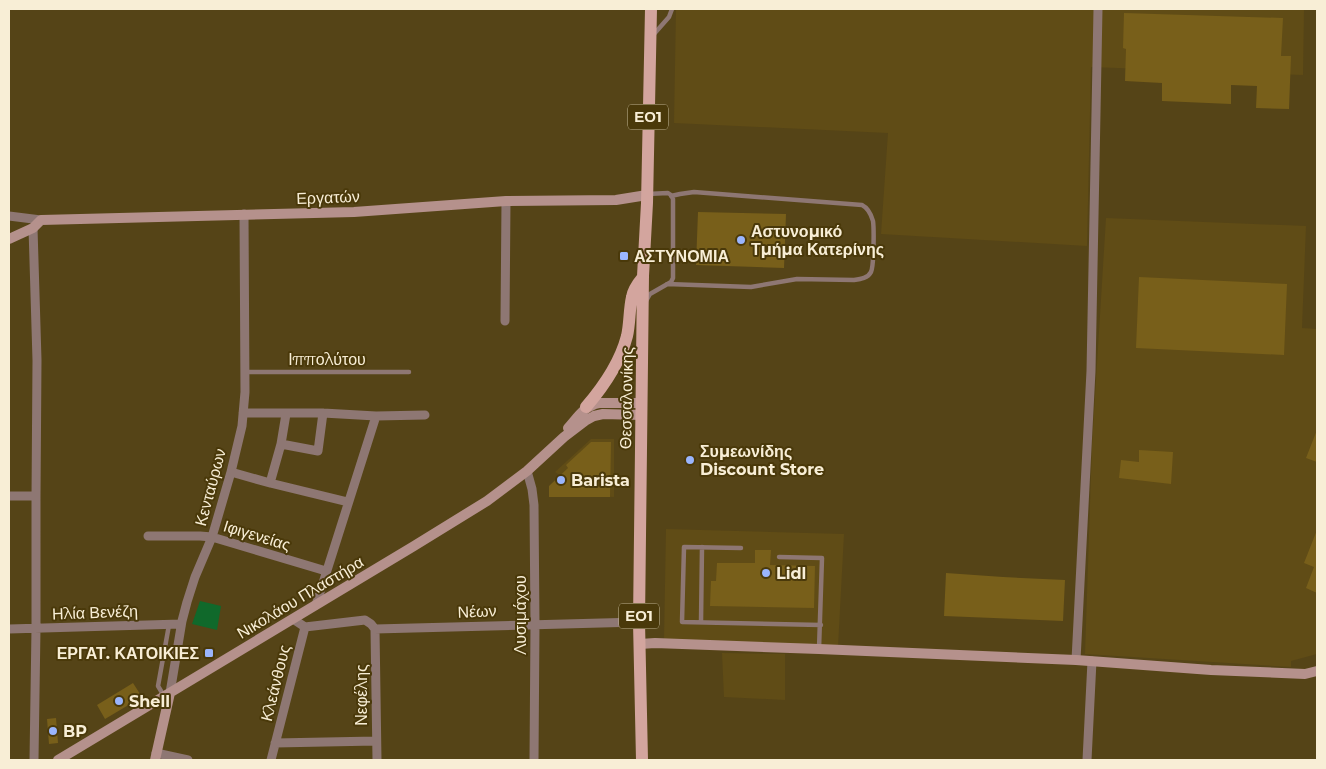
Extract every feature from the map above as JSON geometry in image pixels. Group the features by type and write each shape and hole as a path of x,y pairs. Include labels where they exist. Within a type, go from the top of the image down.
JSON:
{"main road":[{"name":"ΕΟ1","path":"644,276 651,9"},
{"name":"Θεσσαλονίκης","path":"642,760 639,622 644,276"},
{"path":"586,407 606,380 621,353 627,334 632,297 635,288 644,276"}],"street":[{"path":"1076,660 1091,371 1098,9"},
{"name":"Εργατών","path":"9,216 41,220 354,212 506,201 616,200 647,194"},
{"path":"505,321 506,201"},
{"name":"Κενταύρων","path":"156,757 181,624 195,577 212,537 231,472 244,413 244,214"},
{"path":"9,239 33,228 41,220"},
{"path":"33,228 37,360 34,760"},
{"path":"586,407 599,403 642,409"},
{"name":"Νικολάου Πλαστήρα","path":"550,450 586,407"},
{"name":"Νικολάου Πλαστήρα","path":"58,760 487,501 527,471 580,424 594,416 642,409"},
{"path":"244,413 323,413 376,416 425,415"},
{"path":"282,444 318,451 323,413"},
{"path":"270,483 282,444 286,414"},
{"path":"316,605 376,416"},
{"name":"Λυσιμάχου","path":"527,471 534,506 534,760"},
{"path":"231,472 348,502"},
{"path":"9,496 36,496"},
{"name":"Ιφιγενείας","path":"148,536 212,537 326,571"},
{"name":"Κλεάνθους","path":"271,760 305,627 293,619"},
{"path":"305,627 365,620 375,630"},
{"name":"Νέων","path":"375,630 639,622"},
{"name":"Ηλία Βενέζη","path":"9,629 181,624"},
{"name":"Νεφέλης","path":"375,630 377,760"},
{"path":"640,644 819,649 1076,660 1211,670 1305,674 1317,672"},
{"path":"1087,760 1092,661"},
{"path":"275,742 376,741"},
{"path":"156,757 188,760"}],"lane":[{"path":"650,38 669,17 672,9"},
{"path":"647,194 666,193 672,196 694,192 862,205 868,209 873,221 873,267 865,277 854,280 797,279 751,287 667,284"},
{"path":"643,307 650,294 671,282 673,278 674,203 672,196"},
{"name":"Ιππολύτου","path":"245,372 409,372"},
{"path":"741,548 684,546 682,622 821,625"},
{"path":"701,622 702,547"},
{"path":"780,557 822,558 819,649"},
{"path":"167,695 158,686 169,625"}],"shaded area":[{"path":"676,9 1304,9 1303,75 1091,67 1087,246 881,234 888,133 674,123"},
{"path":"1106,218 1306,226 1302,328 1317,329 1317,654 1291,661 1291,667 1085,654 1092,445"},
{"path":"591,439 614,439 614,497 571,496 570,482 555,472"},
{"path":"666,529 844,534 838,647 664,640"},
{"path":"722,653 785,654 785,700 724,697"}],"green space":[{"path":"200,601 221,606 217,630 192,624"}],"building":[{"path":"1124,13 1283,18 1281,56 1291,56 1289,109 1256,108 1257,86 1231,85 1231,104 1162,101 1162,83 1125,81 1126,49 1123,48"},
{"name":"Αστυνομικό Τμήμα Κατερίνης","path":"698,212 786,214 784,268 696,265"},
{"path":"1139,277 1287,284 1284,355 1136,348"},
{"path":"1317,430 1317,462 1306,458"},
{"path":"591,442 611,442 610,497 549,497 549,486 568,468 566,465"},
{"path":"1139,450 1173,452 1171,484 1119,478 1121,460 1139,462"},
{"path":"1317,530 1317,593 1306,588 1314,567 1304,563"},
{"name":"Lidl","path":"755,550 771,550 770,565 815,566 814,608 710,606 711,581 716,581 717,563 755,563"},
{"path":"946,573 1065,580 1063,621 944,616"},
{"name":"Shell","path":"133,683 142,697 105,719 97,705"},
{"name":"BP","path":"56,718 58,743 49,744 47,719"}],"place":[{"name":"Αστυνομικό Τμήμα Κατερίνης","path":"741,240"},
{"name":"ΑΣΤΥΝΟΜΙΑ","path":"624,256"},
{"name":"Συμεωνίδης Discount Store","path":"690,460"},
{"name":"Barista","path":"561,480"},
{"name":"Lidl","path":"766,573"},
{"name":"ΕΡΓΑΤ. ΚΑΤΟΙΚΙΕΣ","path":"209,653"},
{"name":"Shell","path":"119,701"},
{"name":"BP","path":"53,731"}]}
